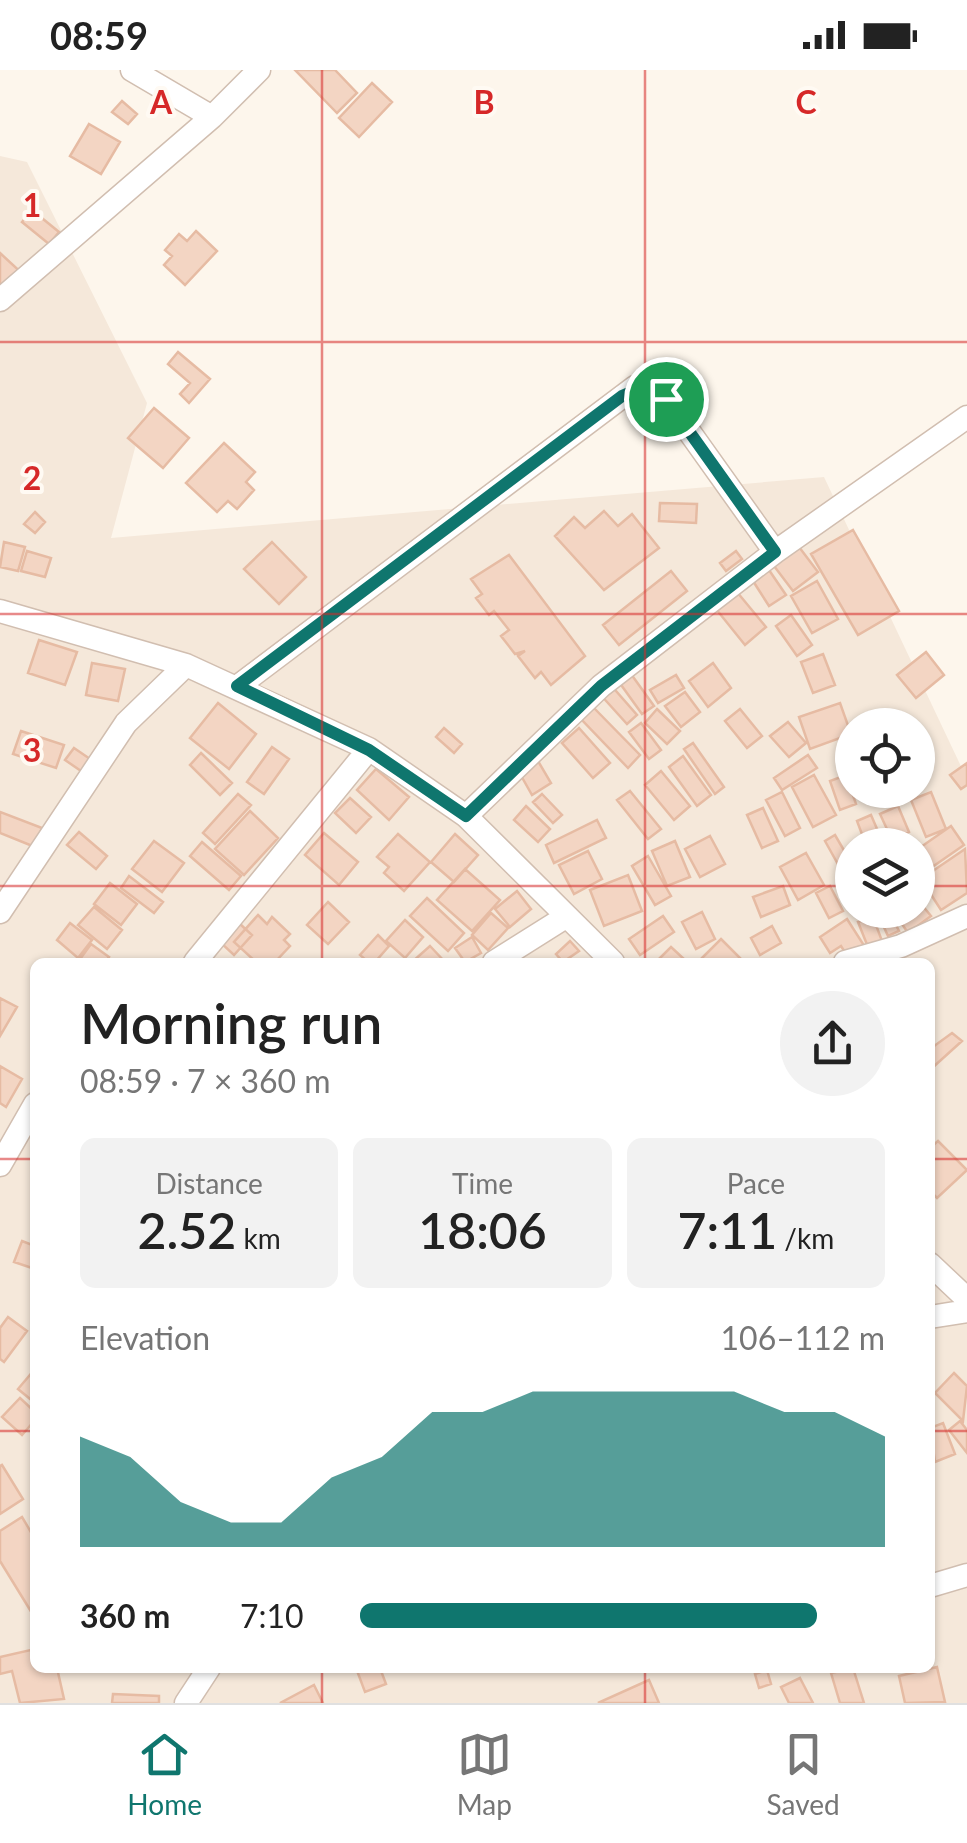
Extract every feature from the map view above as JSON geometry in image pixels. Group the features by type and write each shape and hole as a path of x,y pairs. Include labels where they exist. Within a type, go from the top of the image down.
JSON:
{"street":[{"path":"132,70 212,117"},
{"path":"0,300 212,117 259,70"},
{"path":"237,686 634,387 645,386 666,399 775,552"},
{"path":"466,816 601,686 775,552 967,418"},
{"path":"0,611 186,665 369,750 466,816 564,918 609,958"},
{"path":"0,912 126,724 186,665"},
{"path":"198,958 369,750"},
{"path":"859,958 901,946 967,916"},
{"path":"500,958 564,918"},
{"path":"0,1164 30,1113"},
{"path":"935,1269 967,1299"},
{"path":"935,1316 967,1311"},
{"path":"935,1585 967,1575"},
{"path":"186,1703 205,1673"}],"shaded area":[{"path":"0,156 27,162 147,403 111,538 824,477 933,708 835,708 835,808 935,808 935,711 967,779 967,1703 0,1703"}],"building":[{"path":"295,70 335,70 357,93 337,113"},
{"path":"372,83 392,102 359,137 339,118"},
{"path":"122,101 137,114 128,124 112,112"},
{"path":"89,124 120,142 101,174 70,156"},
{"path":"32,210 59,232 49,244 22,222"},
{"path":"196,231 217,251 185,285 164,265 172,256 165,250 179,234 187,241"},
{"path":"0,253 25,276 0,293"},
{"path":"178,352 210,379 189,403 180,394 190,383 168,364"},
{"path":"154,408 189,438 163,468 128,438"},
{"path":"224,443 255,472 246,482 254,490 237,509 228,501 217,512 186,483"},
{"path":"660,503 697,504 696,523 659,521"},
{"path":"604,511 618,526 632,514 659,548 604,590 555,536 574,517 585,528"},
{"path":"35,512 45,522 35,533 24,524"},
{"path":"853,530 899,611 858,635 811,554"},
{"path":"4,542 25,547 18,571 0,567"},
{"path":"272,542 306,577 279,604 244,569"},
{"path":"796,543 818,572 793,591 771,562"},
{"path":"27,551 51,558 45,577 21,571"},
{"path":"736,551 742,559 726,571 720,563"},
{"path":"509,555 585,656 551,685 541,672 535,678 518,656 525,651 515,654 501,636 509,630 494,611 489,615 476,598 482,594 471,579"},
{"path":"769,570 786,595 769,606 753,581"},
{"path":"671,571 687,591 619,645 603,625"},
{"path":"817,581 838,619 812,633 791,596"},
{"path":"737,592 766,627 745,645 716,609"},
{"path":"791,615 812,645 797,656 776,626"},
{"path":"39,640 77,652 65,685 28,673"},
{"path":"926,652 944,675 916,698 897,675"},
{"path":"823,654 835,685 813,693 801,662"},
{"path":"92,663 125,669 118,701 86,695"},
{"path":"713,663 731,688 708,707 689,681"},
{"path":"631,674 654,706 642,714 619,682"},
{"path":"676,675 684,688 658,703 650,690"},
{"path":"609,683 637,715 627,724 598,692"},
{"path":"685,692 700,712 681,727 665,706"},
{"path":"218,703 256,734 229,769 190,738"},
{"path":"840,703 842,708 835,708 835,740 810,749 799,717"},
{"path":"593,707 640,755 628,768 581,719"},
{"path":"657,709 680,731 667,744 645,723"},
{"path":"740,709 762,736 747,748 725,721"},
{"path":"788,722 806,743 789,757 770,736"},
{"path":"641,723 661,750 649,759 629,732"},
{"path":"444,728 462,744 454,753 436,737"},
{"path":"579,728 610,763 593,778 562,743"},
{"path":"21,731 64,745 56,768 13,754"},
{"path":"693,743 724,787 715,794 684,749"},
{"path":"272,747 289,759 264,794 247,782"},
{"path":"74,748 93,761 84,773 65,760"},
{"path":"201,753 232,783 220,795 190,765"},
{"path":"808,755 817,768 782,790 774,778"},
{"path":"683,756 711,795 697,806 669,767"},
{"path":"538,761 551,783 532,795 519,772"},
{"path":"967,763 967,785 961,789 950,775"},
{"path":"376,769 409,797 389,820 357,790"},
{"path":"661,771 690,806 674,820 645,785"},
{"path":"814,775 836,815 813,827 792,787"},
{"path":"630,791 661,829 648,839 617,800"},
{"path":"782,792 800,828 785,836 766,800"},
{"path":"238,794 251,805 215,844 203,833"},
{"path":"542,794 562,815 553,823 533,802"},
{"path":"350,798 371,817 356,833 335,813"},
{"path":"935,802 946,829 935,833 935,828 922,828 914,808 935,808"},
{"path":"526,806 550,829 538,842 514,820"},
{"path":"763,808 778,841 762,848 747,815"},
{"path":"899,808 907,828 886,828 880,814"},
{"path":"250,811 278,838 244,875 215,849"},
{"path":"0,812 42,828 35,847 0,833"},
{"path":"871,815 877,828 860,828 857,821"},
{"path":"597,820 606,838 554,863 546,845"},
{"path":"951,826 964,845 935,865 935,837"},
{"path":"79,832 107,856 96,869 67,845"},
{"path":"324,833 358,862 339,885 305,855"},
{"path":"398,834 430,862 404,891 384,873 389,867 377,857"},
{"path":"455,834 478,855 454,882 431,862"},
{"path":"835,835 835,859 825,841"},
{"path":"710,836 725,864 700,877 685,849"},
{"path":"154,841 184,863 162,892 132,869"},
{"path":"675,841 690,877 667,886 652,851"},
{"path":"202,842 241,876 229,890 190,856"},
{"path":"965,849 967,893 941,910 935,901 935,869"},
{"path":"588,851 602,879 574,894 559,865"},
{"path":"806,853 824,885 798,900 780,867"},
{"path":"648,856 671,896 655,905 632,866"},
{"path":"465,869 500,900 472,931 437,900"},
{"path":"628,875 642,911 604,926 590,890"},
{"path":"129,876 163,902 154,913 121,888"},
{"path":"110,883 137,904 121,925 94,904"},
{"path":"783,886 790,905 761,917 753,897"},
{"path":"830,886 835,896 835,915 829,918 816,893"},
{"path":"517,891 531,909 510,927 495,909"},
{"path":"427,898 464,933 448,951 410,916"},
{"path":"328,902 349,922 328,944 307,925"},
{"path":"94,907 122,930 107,949 78,925"},
{"path":"702,912 715,939 696,949 682,922"},
{"path":"491,913 508,928 488,950 472,935"},
{"path":"258,915 267,924 272,917 290,934 284,940 290,946 279,958 252,958 234,942"},
{"path":"663,916 674,932 640,955 629,939"},
{"path":"405,920 423,937 405,958 386,941"},
{"path":"70,923 92,940 78,958 57,940"},
{"path":"239,923 252,935 234,955 221,943"},
{"path":"772,926 781,943 760,955 751,938"},
{"path":"835,927 853,928 865,947 848,957 841,946 830,953 820,937"},
{"path":"860,928 877,928 882,941 868,947"},
{"path":"884,928 898,928 899,931 888,936"},
{"path":"378,935 389,946 378,958 360,955"},
{"path":"472,937 481,953 462,958 455,948"},
{"path":"721,939 740,958 702,958"},
{"path":"570,941 579,951 569,958 556,954"},
{"path":"91,944 109,957 108,958 81,958"},
{"path":"430,946 441,958 416,958"},
{"path":"671,947 683,958 660,958"},
{"path":"0,998 17,1007 0,1036"},
{"path":"952,1033 962,1041 935,1065 935,1045"},
{"path":"0,1066 22,1079 6,1107 0,1103"},
{"path":"938,1141 967,1170 937,1198 935,1196"},
{"path":"22,1241 30,1244 30,1267 14,1262"},
{"path":"8,1317 27,1331 4,1362 0,1359 0,1328"},
{"path":"954,1373 967,1386 963,1421 935,1393"},
{"path":"30,1375 30,1399 18,1389"},
{"path":"20,1398 30,1407 30,1426 22,1435 2,1417"},
{"path":"960,1421 967,1430 967,1453 949,1430"},
{"path":"943,1423 955,1454 935,1462 935,1426"},
{"path":"0,1466 23,1499 0,1514"},
{"path":"22,1517 30,1531 30,1610 0,1561 0,1531"},
{"path":"30,1650 30,1673 58,1673 64,1699 20,1703 12,1671 0,1674 0,1657"},
{"path":"935,1667 945,1702 905,1703 899,1676 935,1673"},
{"path":"358,1673 382,1673 386,1684 365,1692"},
{"path":"768,1673 771,1684 759,1688 755,1674"},
{"path":"831,1673 855,1673 864,1703 840,1703"},
{"path":"800,1678 813,1703 789,1703 781,1687"},
{"path":"649,1680 659,1703 598,1703"},
{"path":"314,1685 323,1703 280,1703"},
{"path":"113,1694 159,1696 159,1703 112,1703"}],"route":[{"path":"634,387 656,390 666,399 775,552 601,686 466,816 369,750 237,686 634,387"}]}
